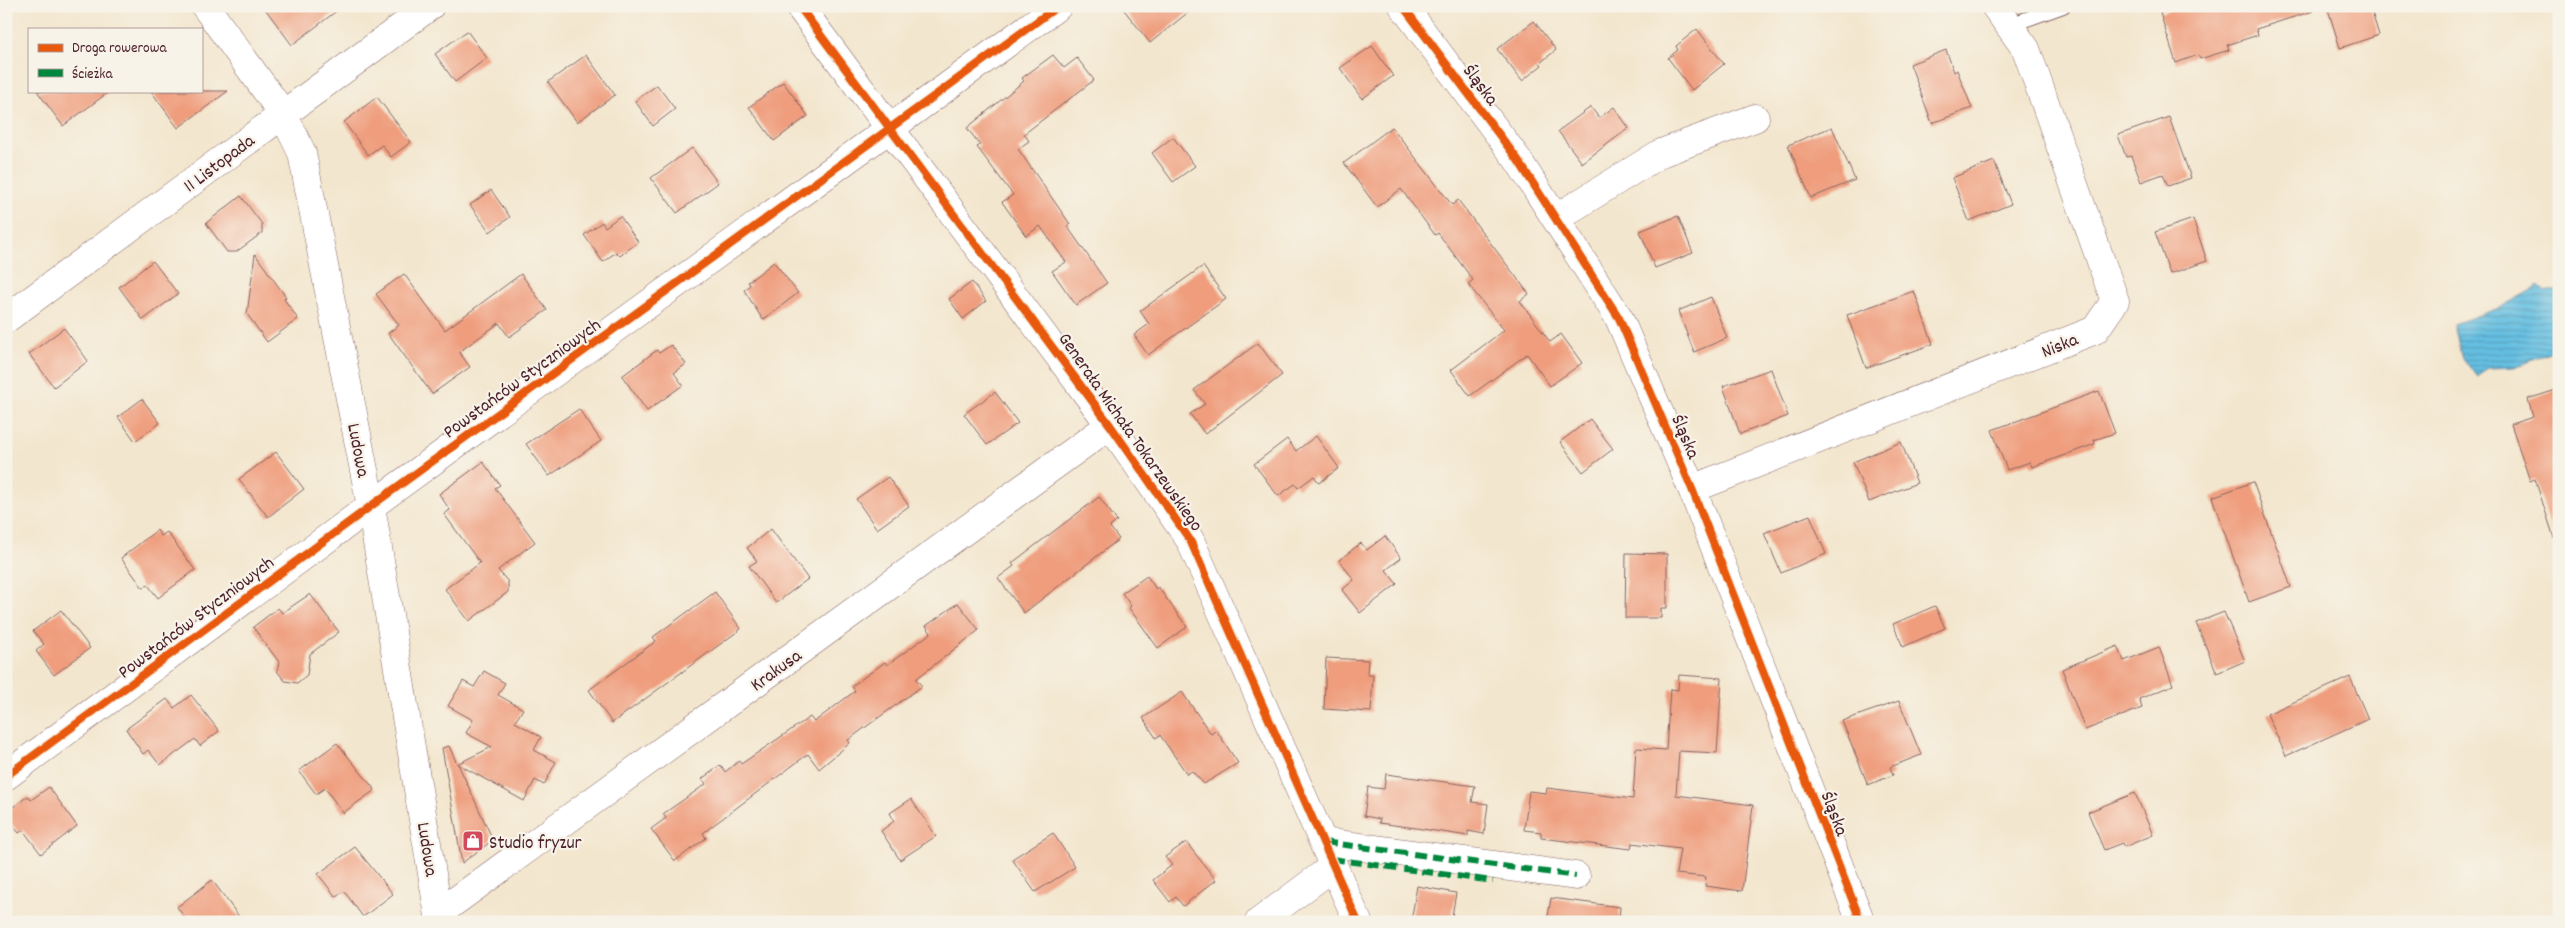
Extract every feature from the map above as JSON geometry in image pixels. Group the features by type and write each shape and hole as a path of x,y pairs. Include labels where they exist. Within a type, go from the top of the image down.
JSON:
{"street":[{"name":"Ludowa","path":"205,6 283,114 302,153 371,506 440,917"},
{"name":"11 Listopada","path":"6,319 430,6"},
{"name":"Generała Michała Tokarzewskiego","path":"799,6 1110,425 1190,540 1358,922"},
{"name":"Powstańców Styczniowych","path":"6,776 371,506 1058,6"},
{"name":"Śląska","path":"1403,6 1518,160 1619,318 1692,489 1861,922"},
{"name":"Niska","path":"1692,489 2095,330 2115,301 2026,49 2002,16"},
{"path":"1556,218 1661,153 1755,118"},
{"name":"Krakusa","path":"440,917 1110,425"},
{"path":"1259,922 1330,856 1576,876"},
{"path":"1330,856 1493,881"}],"lane":[{"path":"2002,16 2063,6"}],"water":[{"path":"2539,286 2545,293 2559,290 2559,349 2515,367 2488,368 2476,376 2461,355 2454,324 2499,308"}],"building":[{"path":"263,6 343,6 292,45"},
{"path":"1121,6 1196,6 1150,43"},
{"path":"2179,6 2312,6 2313,11 2256,29 2258,35 2227,45 2229,50 2200,59 2198,55 2176,63 2160,13"},
{"path":"2327,6 2370,6 2379,35 2340,48"},
{"path":"1534,21 1556,50 1540,63 1542,65 1522,81 1497,49"},
{"path":"1697,29 1724,64 1692,90 1668,58 1678,50 1676,46"},
{"path":"467,31 487,58 455,82 435,54"},
{"path":"1372,46 1393,76 1362,99 1340,68"},
{"path":"1946,50 1954,72 1957,70 1972,108 1932,123 1910,64"},
{"path":"586,55 615,95 577,122 548,82"},
{"path":"1053,55 1064,68 1077,58 1094,80 1024,134 1029,141 1018,149 1070,224 1067,226 1107,283 1076,305 1052,271 1066,262 1040,226 1026,236 1002,202 1013,195 977,147 980,145 967,128 1024,81 1022,78"},
{"path":"783,82 808,116 774,141 749,107"},
{"path":"657,85 675,109 653,126 635,101"},
{"path":"228,91 178,128 152,92"},
{"path":"38,92 109,92 63,126"},
{"path":"377,97 411,142 391,157 382,145 368,155 344,122"},
{"path":"1591,107 1599,118 1614,107 1629,128 1582,163 1558,131"},
{"path":"2169,117 2191,178 2168,186 2163,174 2141,182 2131,156 2126,157 2118,135"},
{"path":"1392,127 1452,205 1458,200 1529,294 1520,301 1550,342 1561,334 1582,363 1550,386 1527,354 1470,396 1451,370 1504,330 1468,284 1473,280 1438,233 1435,235 1401,189 1377,207 1344,163"},
{"path":"1832,127 1855,180 1811,198 1788,145"},
{"path":"1173,137 1195,166 1173,182 1152,153"},
{"path":"692,148 718,183 677,213 651,178"},
{"path":"1994,161 2011,204 1969,221 1952,178"},
{"path":"491,190 510,217 490,232 470,205"},
{"path":"241,196 262,224 262,233 236,252 227,252 206,223"},
{"path":"620,216 638,242 620,256 616,252 603,262 584,235 602,222 605,227"},
{"path":"1678,216 1693,253 1655,268 1640,231"},
{"path":"2193,219 2207,261 2170,274 2155,232"},
{"path":"255,254 286,297 284,299 298,319 267,342 247,314"},
{"path":"153,261 178,294 143,320 119,287"},
{"path":"774,262 798,293 763,320 744,290 750,285 748,282"},
{"path":"1203,266 1226,299 1148,355 1134,335 1149,324 1140,311"},
{"path":"404,274 445,330 521,274 547,310 509,337 499,323 459,352 470,367 432,394 388,333 399,325 376,294"},
{"path":"972,282 986,301 963,319 949,299"},
{"path":"1914,291 1933,344 1866,368 1847,315"},
{"path":"1711,297 1727,338 1694,352 1678,311"},
{"path":"64,328 88,361 54,387 29,354"},
{"path":"1258,343 1282,375 1205,434 1190,414 1205,404 1194,390"},
{"path":"671,345 686,364 674,373 683,385 647,411 622,376 657,350 659,353"},
{"path":"1771,369 1788,416 1740,434 1723,386"},
{"path":"2559,389 2559,538 2554,538 2535,479 2530,481 2511,424 2533,417 2528,399"},
{"path":"2099,391 2115,433 2094,440 2095,444 2032,467 2030,462 2007,470 1992,430"},
{"path":"995,392 1018,423 987,445 964,414"},
{"path":"142,399 160,423 135,441 118,417"},
{"path":"579,409 601,441 549,476 526,444"},
{"path":"1590,419 1613,449 1583,472 1560,442"},
{"path":"1316,436 1339,468 1319,483 1314,476 1298,488 1295,484 1278,496 1254,464 1287,439 1296,451"},
{"path":"1901,442 1917,483 1869,502 1853,462"},
{"path":"276,452 304,489 268,517 239,479"},
{"path":"483,462 500,485 495,488 535,542 498,570 508,582 508,592 469,621 445,589 480,563 444,514 450,510 439,494"},
{"path":"888,477 909,506 877,529 856,499"},
{"path":"2253,482 2291,587 2249,602 2212,497"},
{"path":"1099,497 1117,521 1110,527 1119,539 1024,613 998,578 1014,566 1012,563"},
{"path":"1810,515 1826,554 1781,573 1764,533"},
{"path":"771,529 808,579 776,603 749,566 757,561 747,548"},
{"path":"157,530 161,536 167,532 195,570 158,598 148,585 143,588 121,558"},
{"path":"1385,536 1401,558 1386,570 1397,584 1360,613 1342,590 1354,580 1339,560 1361,543 1367,550"},
{"path":"1626,553 1667,554 1667,608 1661,608 1661,618 1625,618"},
{"path":"1147,576 1156,589 1158,587 1187,627 1158,648 1129,608 1131,606 1122,593"},
{"path":"715,592 741,629 612,723 589,690 656,641 653,637"},
{"path":"310,594 339,632 310,654 307,675 297,683 285,681 277,671 279,662 253,627 278,608 282,613"},
{"path":"958,603 979,630 916,679 922,686 848,740 850,743 819,769 808,754 703,833 706,838 675,861 651,829 666,818 663,814 706,784 702,779 720,765 725,772 739,761 741,764 810,717 814,722 855,691 852,686 885,662 887,665 931,633 926,626"},
{"path":"1935,606 1945,628 1903,647 1893,624"},
{"path":"61,610 90,648 54,675 36,651 44,644 33,631"},
{"path":"2224,612 2245,661 2217,673 2196,623"},
{"path":"2118,646 2124,661 2159,647 2173,685 2139,699 2142,708 2085,730 2062,669"},
{"path":"1326,658 1368,660 1367,675 1373,675 1371,712 1324,709"},
{"path":"484,671 505,683 498,695 523,709 515,722 541,737 534,750 556,762 544,785 535,780 524,801 458,764 493,840 462,863 442,748 449,746 457,764 492,747 466,733 473,720 448,706 463,681 474,687"},
{"path":"1679,675 1722,678 1717,753 1679,751 1676,795 1753,805 1742,891 1705,886 1706,877 1676,874 1680,849 1632,843 1631,849 1541,838 1541,832 1524,830 1529,791 1546,793 1547,788 1633,799 1636,748 1666,750 1670,689 1678,690"},
{"path":"2350,677 2368,719 2286,756 2267,714"},
{"path":"1182,692 1211,734 1216,730 1238,763 1204,784 1192,771 1187,774 1160,735 1156,738 1143,718"},
{"path":"191,695 219,731 200,746 195,739 160,765 148,750 143,754 126,729 167,699 174,708"},
{"path":"1899,701 1921,755 1890,767 1893,775 1868,785 1842,721"},
{"path":"337,743 375,790 343,813 325,788 316,794 299,771"},
{"path":"1386,774 1475,786 1472,802 1488,804 1484,834 1468,831 1468,836 1379,823 1380,819 1364,816 1368,787 1384,789"},
{"path":"49,787 77,826 41,854 23,830 19,833 6,817 6,812 28,796 31,800"},
{"path":"2135,793 2153,835 2124,847 2122,843 2104,850 2088,812"},
{"path":"911,799 936,836 900,860 881,831 894,821 890,813"},
{"path":"1053,833 1075,867 1035,892 1012,859"},
{"path":"1186,842 1216,880 1183,906 1176,897 1170,902 1153,880 1172,865 1165,857"},
{"path":"355,847 393,894 363,917 344,891 336,897 318,874"},
{"path":"212,880 243,922 188,922 177,907"},
{"path":"1417,886 1456,893 1451,922 1411,922"},
{"path":"1551,898 1620,907 1619,922 1547,922"}],"marked path":[{"path":"1324,842 1576,876"},
{"path":"1332,859 1493,881"}],"cycle path":[{"path":"799,6 1110,425 1190,540 1358,922"},
{"path":"6,776 371,506 1058,6"},
{"path":"1403,6 1518,160 1619,318 1692,489 1861,922"}],"place":[{"name":"Studio fryzur","path":"473,841"}]}
